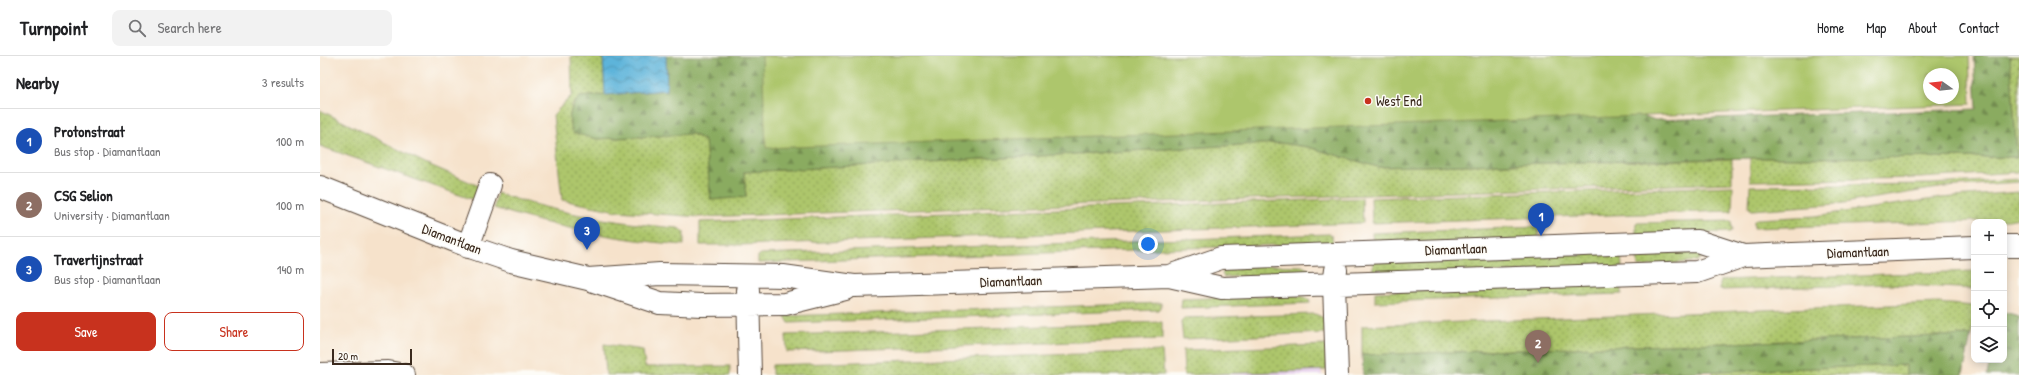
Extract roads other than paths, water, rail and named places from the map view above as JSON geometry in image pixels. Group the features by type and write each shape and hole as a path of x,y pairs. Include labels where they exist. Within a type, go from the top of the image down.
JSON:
{"street":[{"path":"468,246 490,185"},
{"name":"Diamantlaan","path":"320,187 468,246 511,261 588,279 660,303 701,305 785,304 854,286"},
{"name":"Diamantlaan","path":"1169,276 1221,258 1697,241 1743,256"},
{"path":"2007,246 2019,246"},
{"name":"Diamantlaan","path":"588,279 660,274 783,276 854,286 1169,276 1222,288 1697,272 1743,256 1971,247"},
{"path":"1337,254 1334,284 1337,375"},
{"path":"748,276 750,375"},
{"path":"320,374 388,372 404,375"}],"water":[{"path":"603,56 666,56 667,90 605,95"}],"place":[{"name":"West End","path":"1368,101"},
{"name":"Protonstraat","path":"1541,236"},
{"name":"Travertijnstraat","path":"587,250"},
{"name":"CSG Selion","path":"1538,363"}]}
